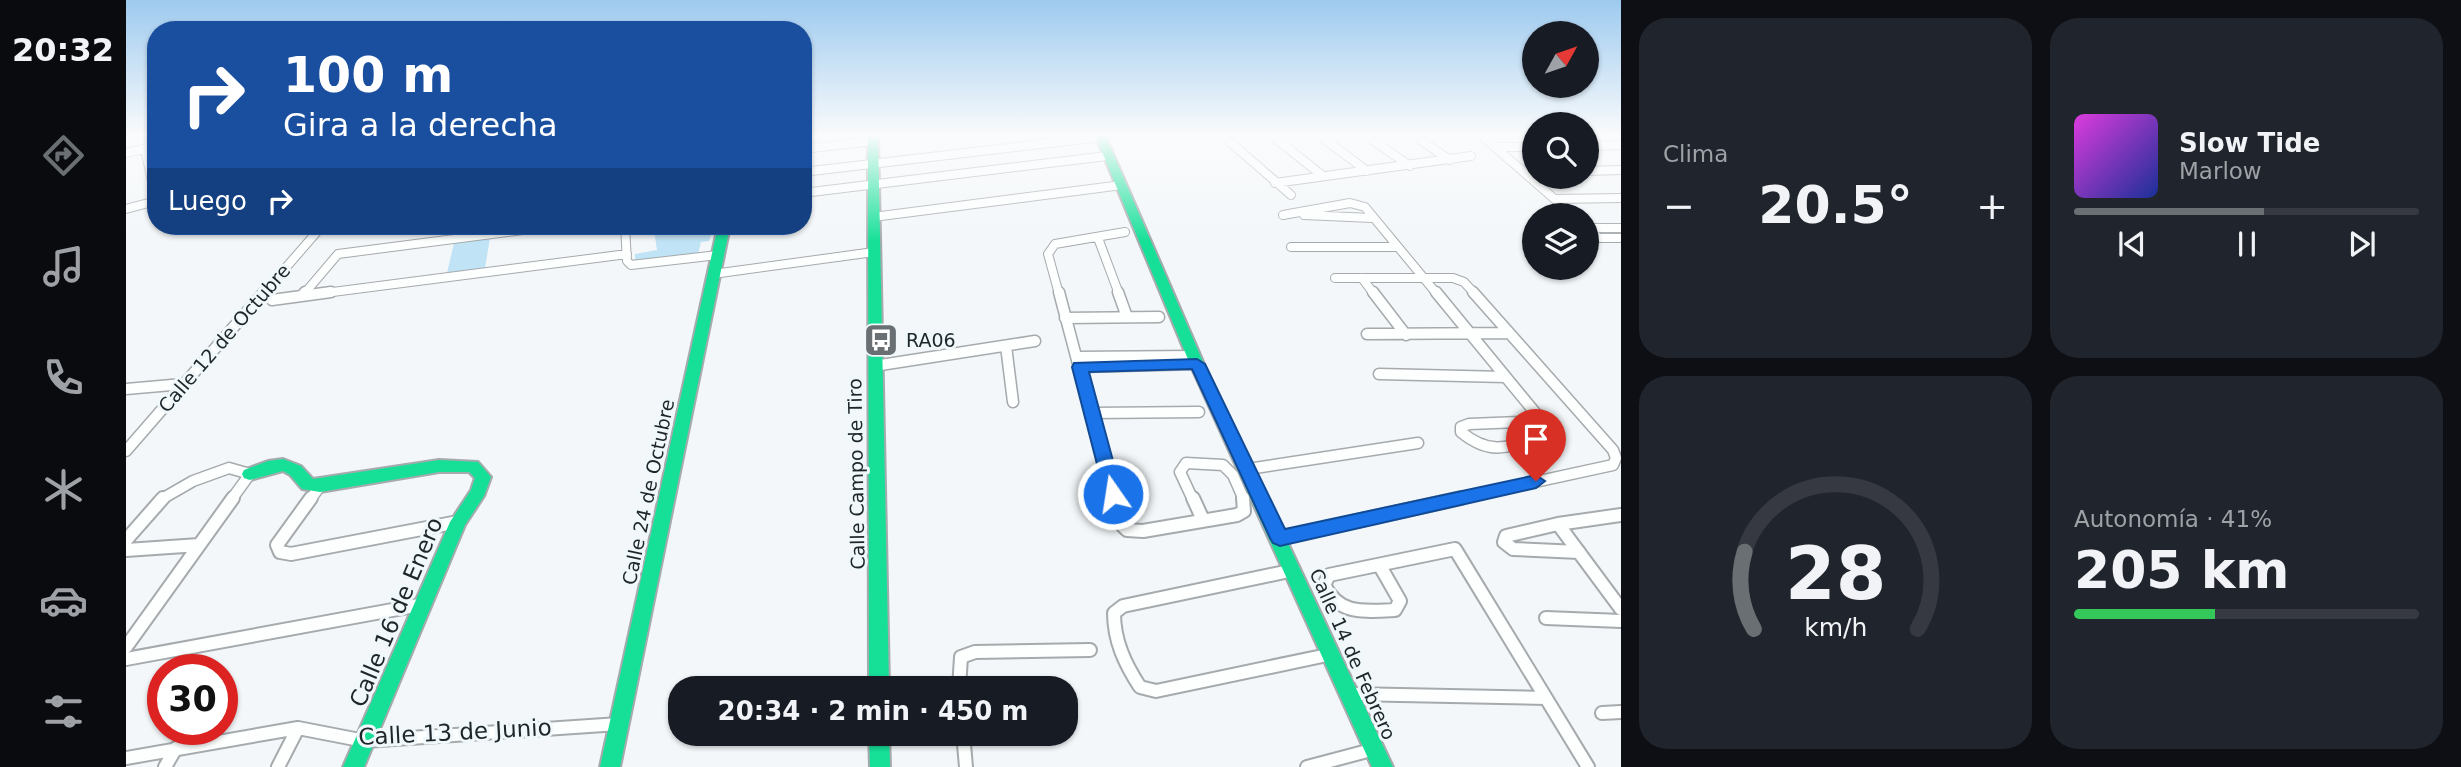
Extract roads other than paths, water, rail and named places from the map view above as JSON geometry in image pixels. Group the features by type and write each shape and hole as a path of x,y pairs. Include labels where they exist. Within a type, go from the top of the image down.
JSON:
{"street":[{"name":"Calle Campo de Tiro","path":"873,171 871,185 879,676"},
{"path":"812,192 987,171"},
{"name":"Calle 14 de Febrero","path":"1115,171 1195,360 1280,538 1383,767"},
{"path":"1262,171 1291,195"},
{"path":"1316,171 1323,176"},
{"path":"1275,183 1367,171"},
{"path":"873,217 1122,185"},
{"path":"1543,189 1560,203"},
{"path":"1555,199 1621,198"},
{"path":"126,209 147,203"},
{"path":"1372,218 1283,215 1358,204 1365,207 1542,421 1545,434 1492,451 1481,449 1461,432 1461,427 1469,424 1542,421"},
{"path":"1599,228 1621,228"},
{"path":"1125,232 1049,248 1048,254 1093,413 1119,522 1127,530 1143,531 1203,520 1244,511 1246,503 1231,470 1225,466 1186,463 1182,467 1180,472 1203,520"},
{"name":"Calle 12 de Octubre","path":"126,451 130,442 314,235"},
{"path":"302,296 338,254 485,235"},
{"path":"626,235 627,261 635,266 718,255"},
{"name":"Calle 24 de Octubre","path":"610,767 722,235"},
{"path":"1098,238 1126,317"},
{"path":"1599,238 1621,238"},
{"path":"1292,247 1397,247"},
{"path":"713,274 874,251"},
{"path":"272,300 627,254"},
{"path":"1280,538 1613,465 1618,459 1613,450 1459,279 1335,278"},
{"path":"1362,278 1406,335"},
{"path":"1066,318 1159,317"},
{"path":"1367,334 1508,333"},
{"path":"874,366 1035,341"},
{"path":"1006,346 1013,402"},
{"path":"1079,362 1195,360"},
{"path":"1379,374 1505,377"},
{"path":"126,389 183,384"},
{"path":"1093,413 1199,412"},
{"path":"1248,469 1418,443"},
{"path":"126,647 250,474 271,466 289,466 298,470 308,485 320,486"},
{"name":"Calle 16 de Enero","path":"320,486 439,466 473,466 483,477 478,492 458,522 353,767"},
{"path":"126,540 158,501 193,481 229,467 250,474"},
{"path":"320,486 277,545 280,552 291,554 458,522"},
{"path":"1579,552 1513,549 1504,542 1506,536 1558,524 1621,515"},
{"path":"1558,524 1621,609"},
{"path":"126,550 199,545"},
{"path":"1380,566 1400,601 1400,606 1395,610 1344,609 1330,601 1324,584 1329,575 1455,549 1588,767"},
{"path":"1294,570 1123,606 1114,613 1113,625 1128,671 1140,687 1156,691 1332,654"},
{"path":"126,659 425,604"},
{"path":"1546,618 1621,621"},
{"path":"958,676 961,657 975,652 1090,650"},
{"path":"1350,694 1546,698"},
{"path":"1602,713 1621,712"},
{"name":"Calle 13 de Junio","path":"126,758 298,729 365,741 619,724"},
{"path":"278,767 298,729"},
{"path":"879,746 880,767"},
{"path":"964,746 966,767"},
{"path":"165,767 176,748"},
{"path":"1307,767 1375,749"}],"place":[{"name":"RA06","path":"881,340"}]}
